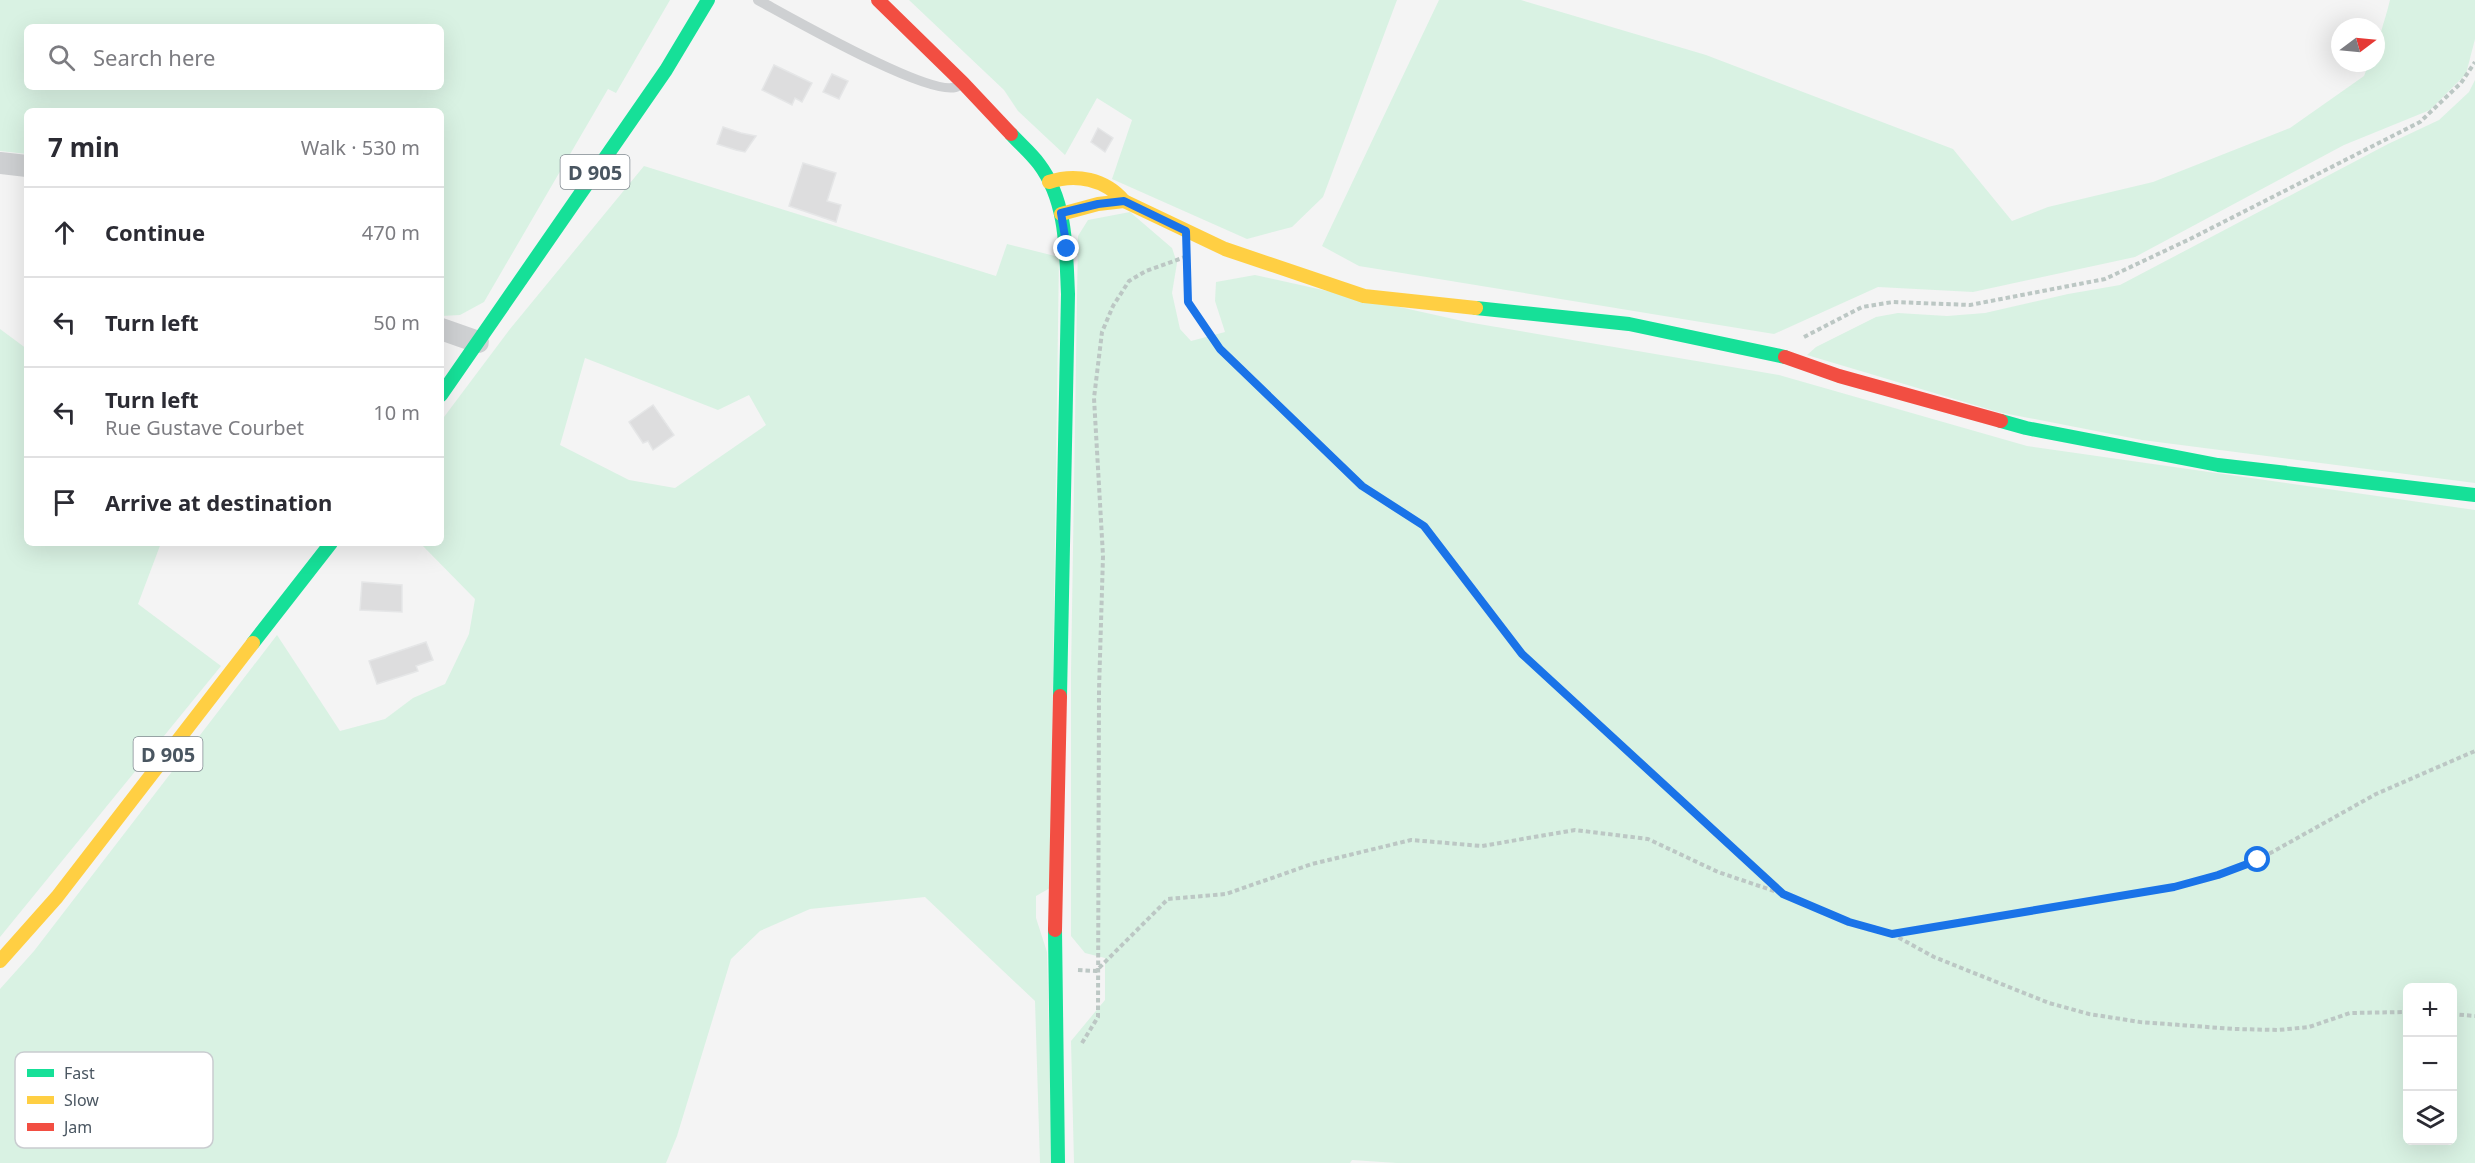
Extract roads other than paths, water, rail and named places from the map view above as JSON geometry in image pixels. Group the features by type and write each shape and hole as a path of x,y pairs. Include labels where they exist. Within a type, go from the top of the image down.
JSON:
{"street":[{"name":"D 905","path":"444,390 666,70 708,0"},
{"path":"878,0 963,83 1040,165 1061,213 1067,249 1054,968 1058,1163"},
{"path":"0,163 24,166"},
{"path":"1049,182 1066,177 1085,179 1115,191 1124,201 1225,249 1365,296 1629,324 1774,352 1839,376 2026,428 2218,465 2475,495"},
{"path":"1061,213 1098,204 1124,201"},
{"path":"444,330 478,342"},
{"name":"D 905","path":"0,961 57,897 329,546"}],"lane":[{"path":"758,0 859,54 932,87 954,89 963,83"}]}
